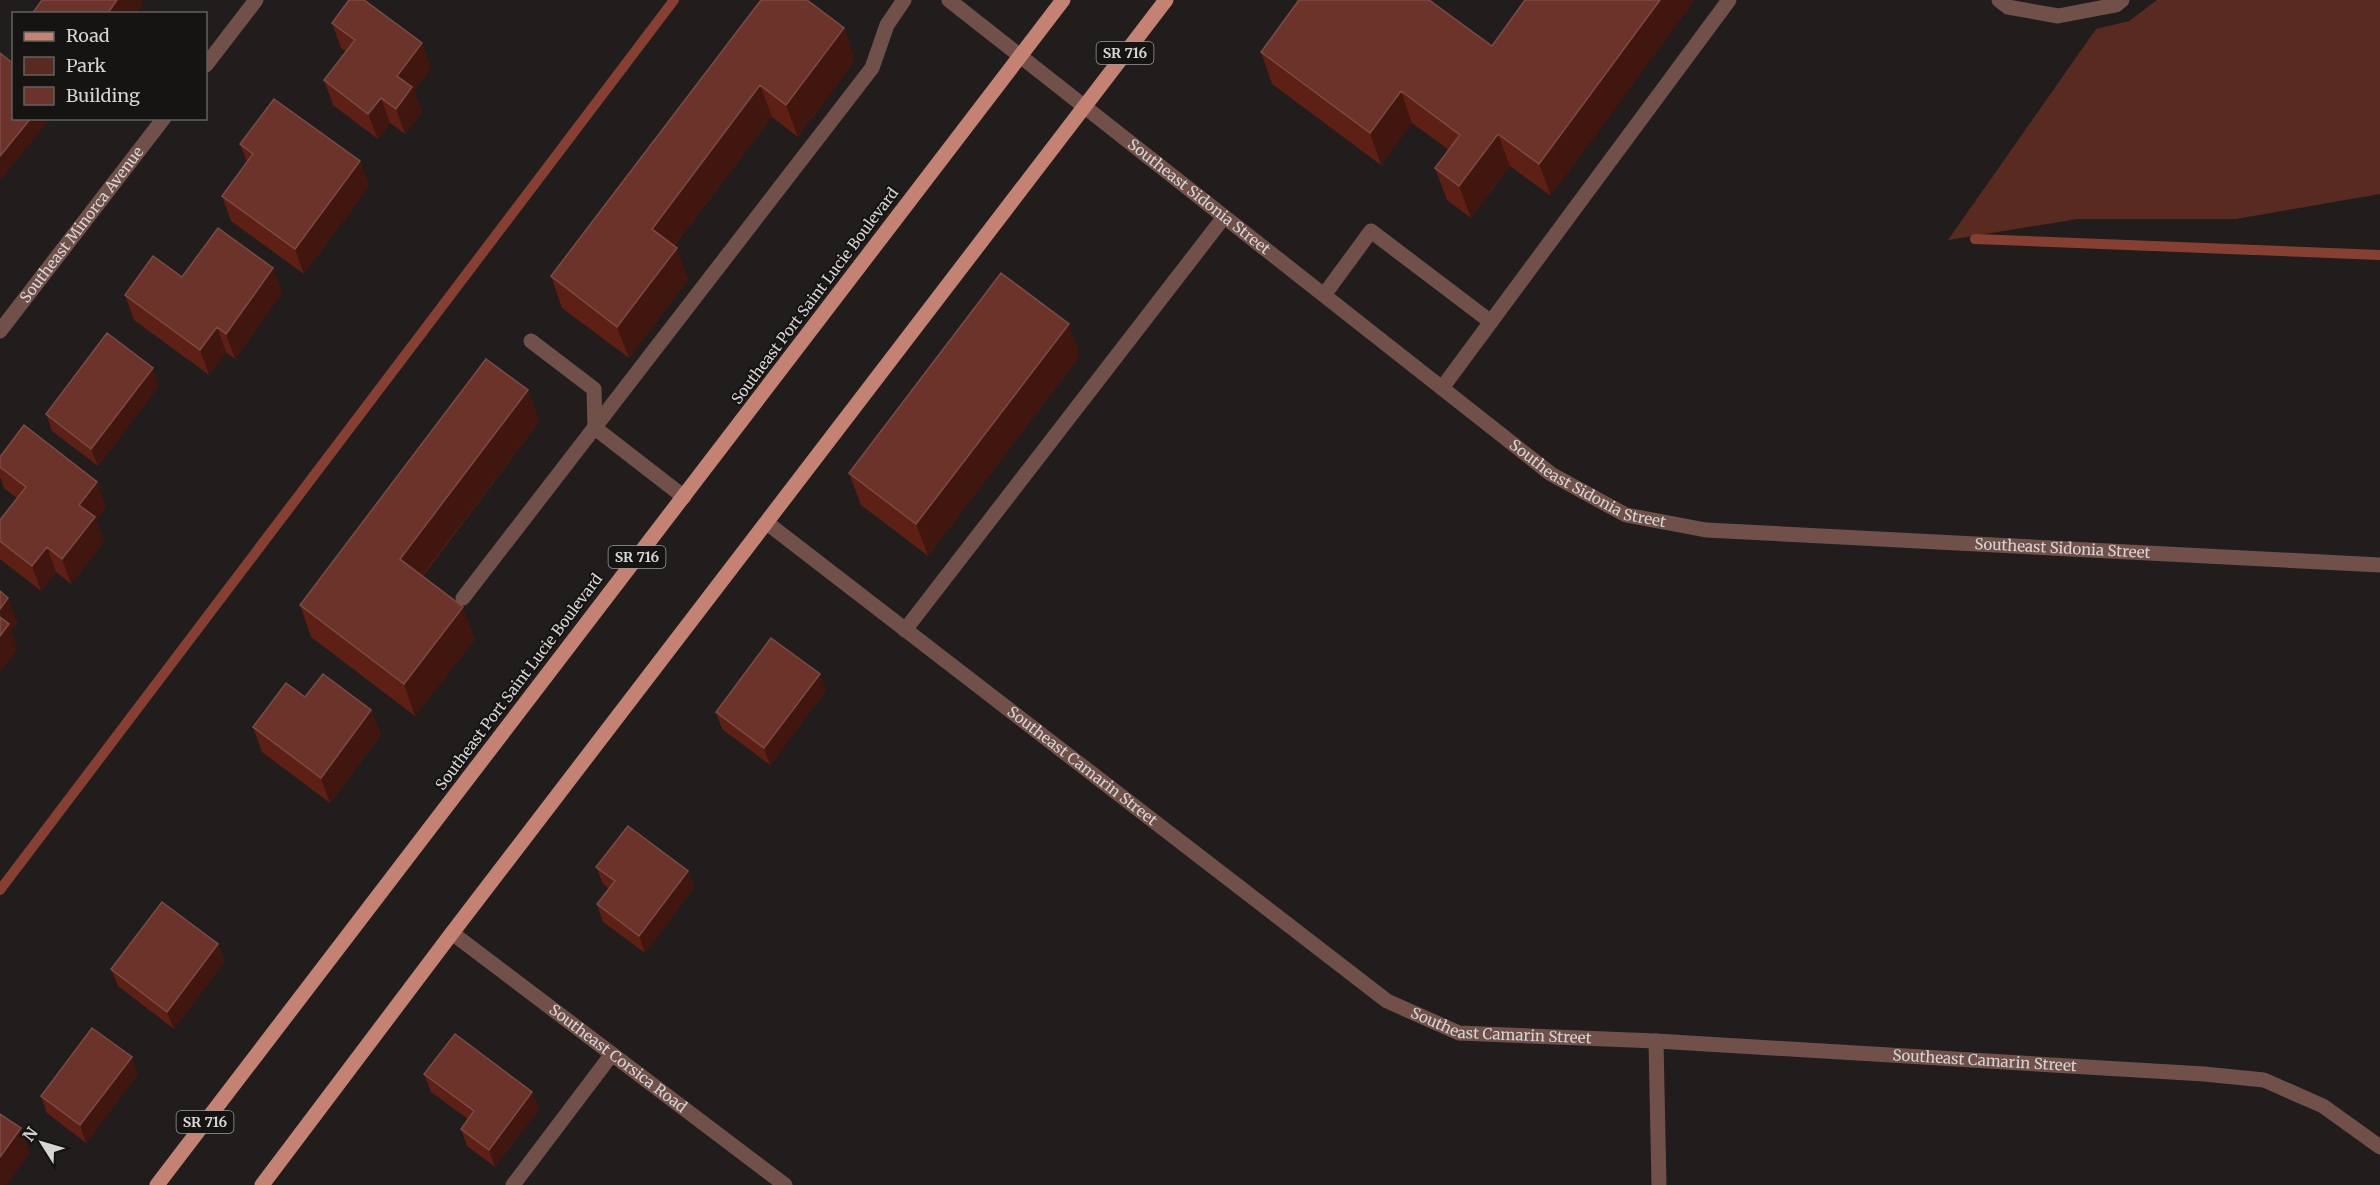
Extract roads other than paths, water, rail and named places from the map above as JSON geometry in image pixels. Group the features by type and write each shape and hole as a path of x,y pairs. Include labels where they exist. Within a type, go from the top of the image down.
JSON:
{"main road":[{"name":"Southeast Port Saint Lucie Boulevard","path":"157,1185 1063,0"},
{"name":"SR 716","path":"262,1185 1166,0"}],"street":[{"path":"207,64 256,0"},
{"path":"463,598 872,68 887,25 904,0"},
{"name":"Southeast Sidonia Street","path":"949,0 1551,474 1626,515 1706,530 2380,565"},
{"path":"1442,388 1730,0"},
{"path":"1999,0 2008,7 2058,16 2116,5 2122,0"},
{"name":"Southeast Minorca Avenue","path":"0,331 162,120"},
{"path":"905,630 1224,217"},
{"path":"1324,295 1371,231 1491,322"},
{"path":"531,341 594,389 594,428"},
{"path":"594,428 684,497"},
{"name":"Southeast Camarin Street","path":"767,523 1387,1001 1459,1033 1656,1041 2204,1074 2264,1080 2323,1106 2380,1148"},
{"name":"Southeast Corsica Road","path":"452,933 785,1185"},
{"path":"1656,1041 1659,1185"},
{"path":"513,1185 612,1054"}],"waterway":[{"path":"0,890 674,0"},
{"path":"1975,239 2380,255"}]}
